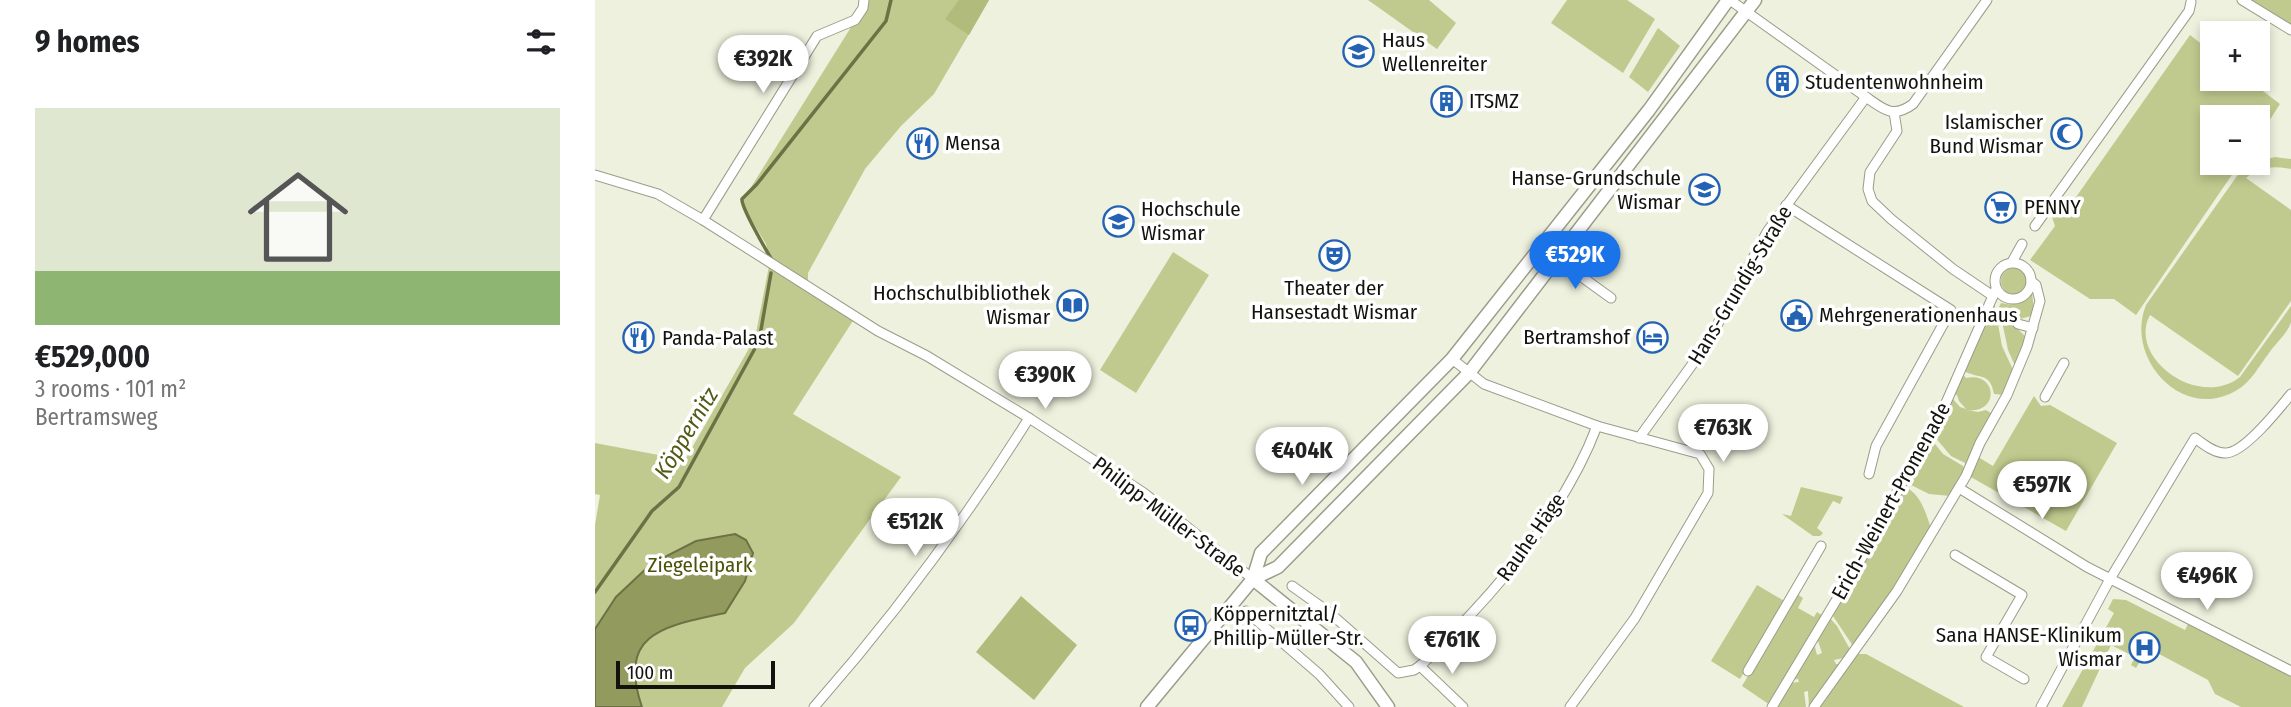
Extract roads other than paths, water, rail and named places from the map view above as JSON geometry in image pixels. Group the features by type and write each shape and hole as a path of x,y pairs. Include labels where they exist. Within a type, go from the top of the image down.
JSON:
{"street":[{"path":"703,220 817,36 855,20 863,8 864,0"},
{"path":"1147,707 1253,579 1261,553 1452,359 1642,120 1729,0 1866,97 1894,112 1905,111 1913,104 1987,0"},
{"path":"1253,579 1278,567 1469,373 1755,0"},
{"path":"2242,0 2291,30"},
{"path":"2035,226 2189,11 2193,1"},
{"name":"Hans-Grundig-Straße","path":"1639,438 1707,344 1767,232 1866,97"},
{"path":"1894,112 1897,131 1870,172 1868,189 1872,201 1953,269 2005,297 2017,299 2027,292 2031,281 2023,265 2012,262"},
{"name":"Philipp-Müller-Straße","path":"595,175 658,194 703,220 878,331 927,356 1028,418 1144,493 1356,662 1388,707"},
{"path":"1786,205 1951,310 1876,446 1869,474"},
{"name":"Erich-Weinert-Promenade","path":"1772,707 1856,567 1925,444 1995,292 1997,271 2012,262 2022,244"},
{"path":"1557,259 1611,298"},
{"path":"1814,707 1897,591 1959,488 2007,395 2033,328 2040,301 2031,281"},
{"path":"2018,324 2033,328"},
{"path":"1452,359 1484,384 1597,426 1700,454 1709,469 1708,493 1635,618 1570,707"},
{"path":"2045,397 2064,363"},
{"path":"2041,707 2110,579 2195,438 2222,453 2234,451 2260,429 2291,394"},
{"path":"814,707 862,652 948,539 1028,418"},
{"name":"Rauhe Häge","path":"1420,666 1483,604 1546,520 1588,450 1597,426"},
{"path":"1959,488 2110,579 2291,671"},
{"path":"1748,671 1821,546"},
{"path":"1955,555 2022,595 1986,657 2024,679"},
{"path":"1292,586 1331,613 1398,673 1402,674 1420,666 1463,707"},
{"path":"1249,613 1319,674 1349,707"}],"waterway":[{"name":"Köppernitz","path":"772,260 749,219 742,199 757,184 886,21 891,0"},
{"name":"Köppernitz","path":"595,592 652,511 679,487 759,341 771,273"}],"place":[{"name":"Haus Wellenreiter","path":"1359,52"},
{"name":"Studentenwohnheim","path":"1782,82"},
{"name":"ITSMZ","path":"1446,101"},
{"name":"Islamischer Bund Wismar","path":"2066,134"},
{"name":"Mensa","path":"922,143"},
{"name":"Hanse-Grundschule Wismar","path":"1704,190"},
{"name":"PENNY","path":"2001,207"},
{"name":"Hochschule Wismar","path":"1118,221"},
{"name":"Theater der Hansestadt Wismar","path":"1334,256"},
{"name":"Hochschulbibliothek Wismar","path":"1073,305"},
{"name":"Mehrgenerationenhaus","path":"1796,315"},
{"name":"Bertramshof","path":"1653,337"},
{"name":"Panda-Palast","path":"639,338"},
{"name":"Köppernitztal/ Phillip-Müller-Str.","path":"1190,626"},
{"name":"Sana HANSE-Klinikum Wismar","path":"2145,647"}],"park label":[{"name":"Ziegeleipark","path":"700,565"}]}
